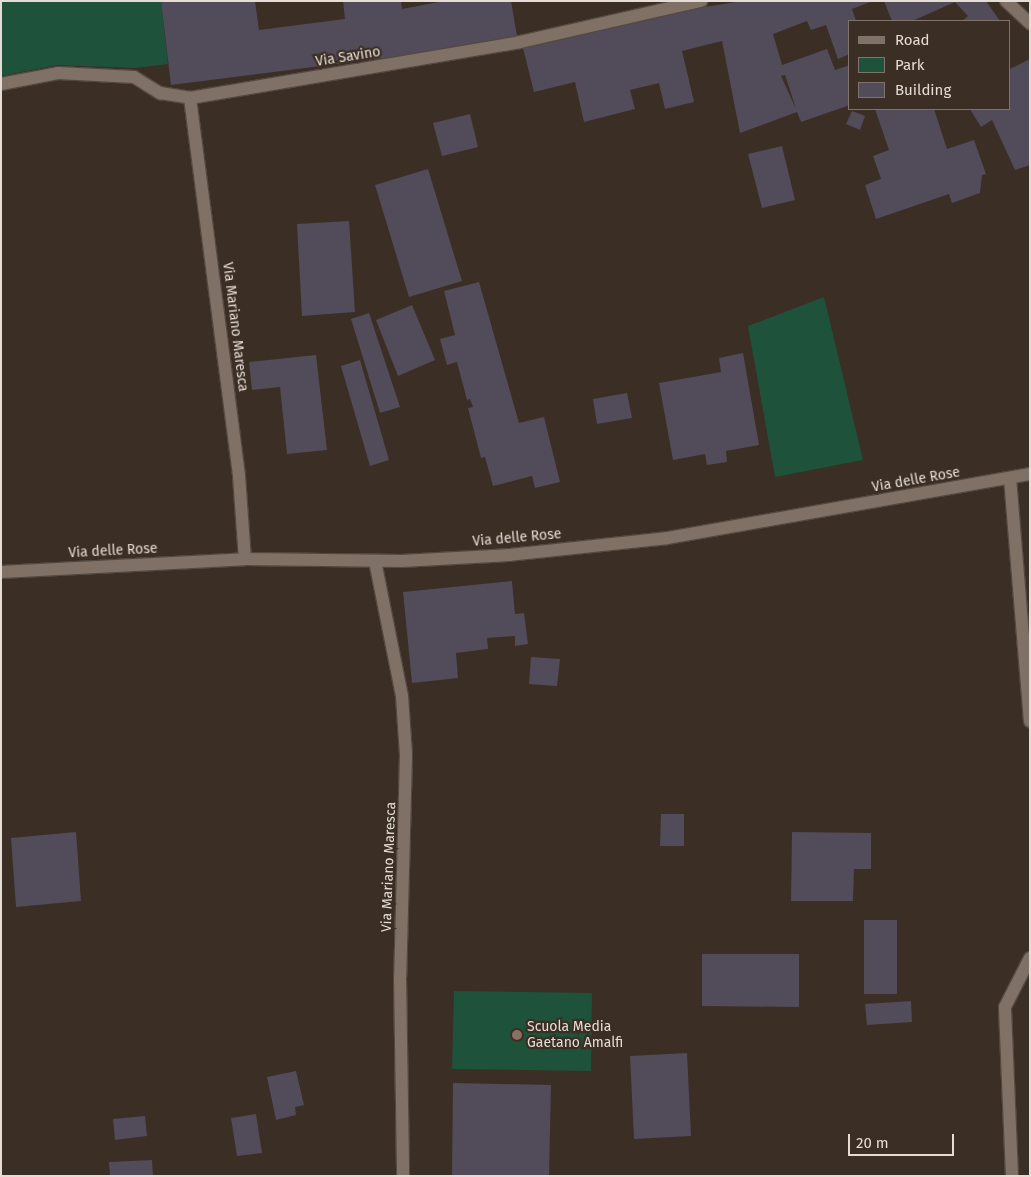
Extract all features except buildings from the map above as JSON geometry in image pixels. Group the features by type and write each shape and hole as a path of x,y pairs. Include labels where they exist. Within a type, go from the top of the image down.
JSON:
{"street":[{"name":"Via Savino","path":"1,84 58,73 134,77 160,93 190,98 502,45 701,1"},
{"path":"1006,1 1030,24"},
{"name":"Via Mariano Maresca","path":"190,98 246,559"},
{"name":"Via delle Rose","path":"1,572 246,559 375,561 649,541 1030,474"},
{"path":"1010,478 1030,721"},
{"name":"Via Mariano Maresca","path":"375,561 402,696 406,755 400,977 403,1176"},
{"path":"1012,1176 1005,1007 1030,958"}],"green space":[{"path":"1,1 161,1 168,64 135,68 57,65 1,76"},
{"path":"824,297 863,460 775,477 748,326"},
{"path":"454,991 592,993 591,1071 452,1069"}],"place":[{"name":"Scuola Media Gaetano Amalfi","path":"517,1035"}]}
